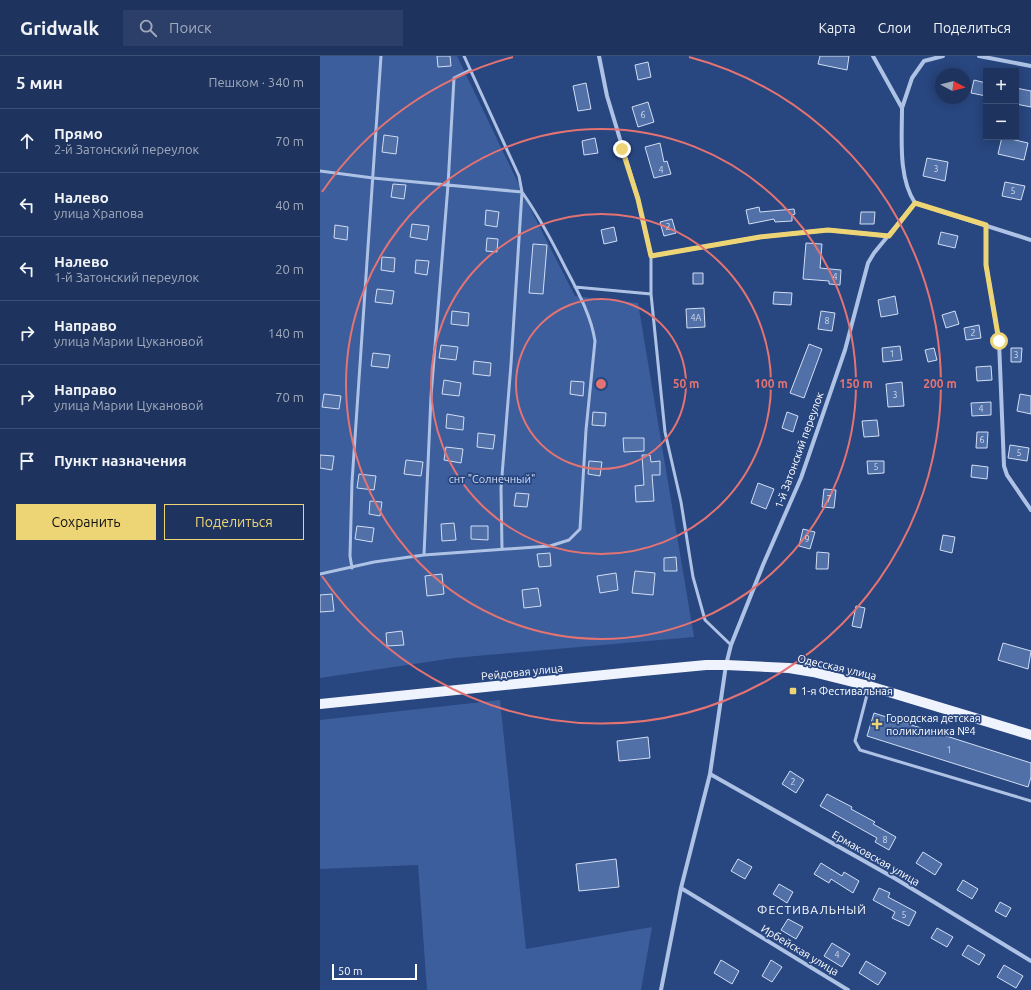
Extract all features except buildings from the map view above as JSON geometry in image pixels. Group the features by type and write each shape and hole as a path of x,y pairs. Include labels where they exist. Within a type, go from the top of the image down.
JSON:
{"main road":[{"name":"Рейдовая улица","path":"320,704 643,671 706,665 726,665"},
{"name":"Одесская улица","path":"726,665 789,668 869,686 1031,735"}],"street":[{"path":"599,56 607,96 638,199 651,256 760,237 828,230 889,236"},
{"path":"873,56 902,108"},
{"path":"921,56 924,61"},
{"path":"943,56 924,61 912,78 902,108 906,182 910,194 915,203 1031,240"},
{"path":"979,56 1031,66"},
{"name":"1-й Затонский переулок","path":"731,645 763,565 801,478 845,350 868,263 874,253 915,203"},
{"path":"986,225 986,265 999,341 1004,466 1007,475 1031,510"},
{"path":"661,990 681,888 710,774 726,665"},
{"name":"Ермаковская улица","path":"710,774 896,879 1031,961"},
{"name":"Ирбейская улица","path":"681,888 848,990"}],"lane":[{"path":"352,568 350,556 352,482 381,56"},
{"path":"464,56 519,176 522,192 501,488 502,549"},
{"path":"424,555 431,396 448,185 454,78 470,70"},
{"path":"320,172 522,192 538,214 575,287 593,330 594,341 586,430 580,529 569,540 550,546 424,555 374,562 320,574"},
{"path":"651,256 651,294 665,432 681,502 693,577 705,620 731,645 726,665"},
{"path":"575,287 651,294"},
{"path":"869,686 855,741 860,750 1031,801"}],"green space":[{"name":"снт \"Солнечный\"","path":"320,56 457,56 535,218 575,296 638,303 694,637 454,658 320,678"},
{"path":"500,700 526,949 652,927 641,990 427,990 418,865 320,869 320,720"}],"place":[{"name":"1-я Фестивальная","path":"793,691"},
{"name":"Городская детская поликлиника №4","path":"877,724"}],"district":[{"name":"ФЕСТИВАЛЬНЫЙ","path":"812,910"}],"route":[{"path":"622,149 638,199 651,256 760,237 828,230 889,236 915,203 986,225 986,265 999,341"}]}
